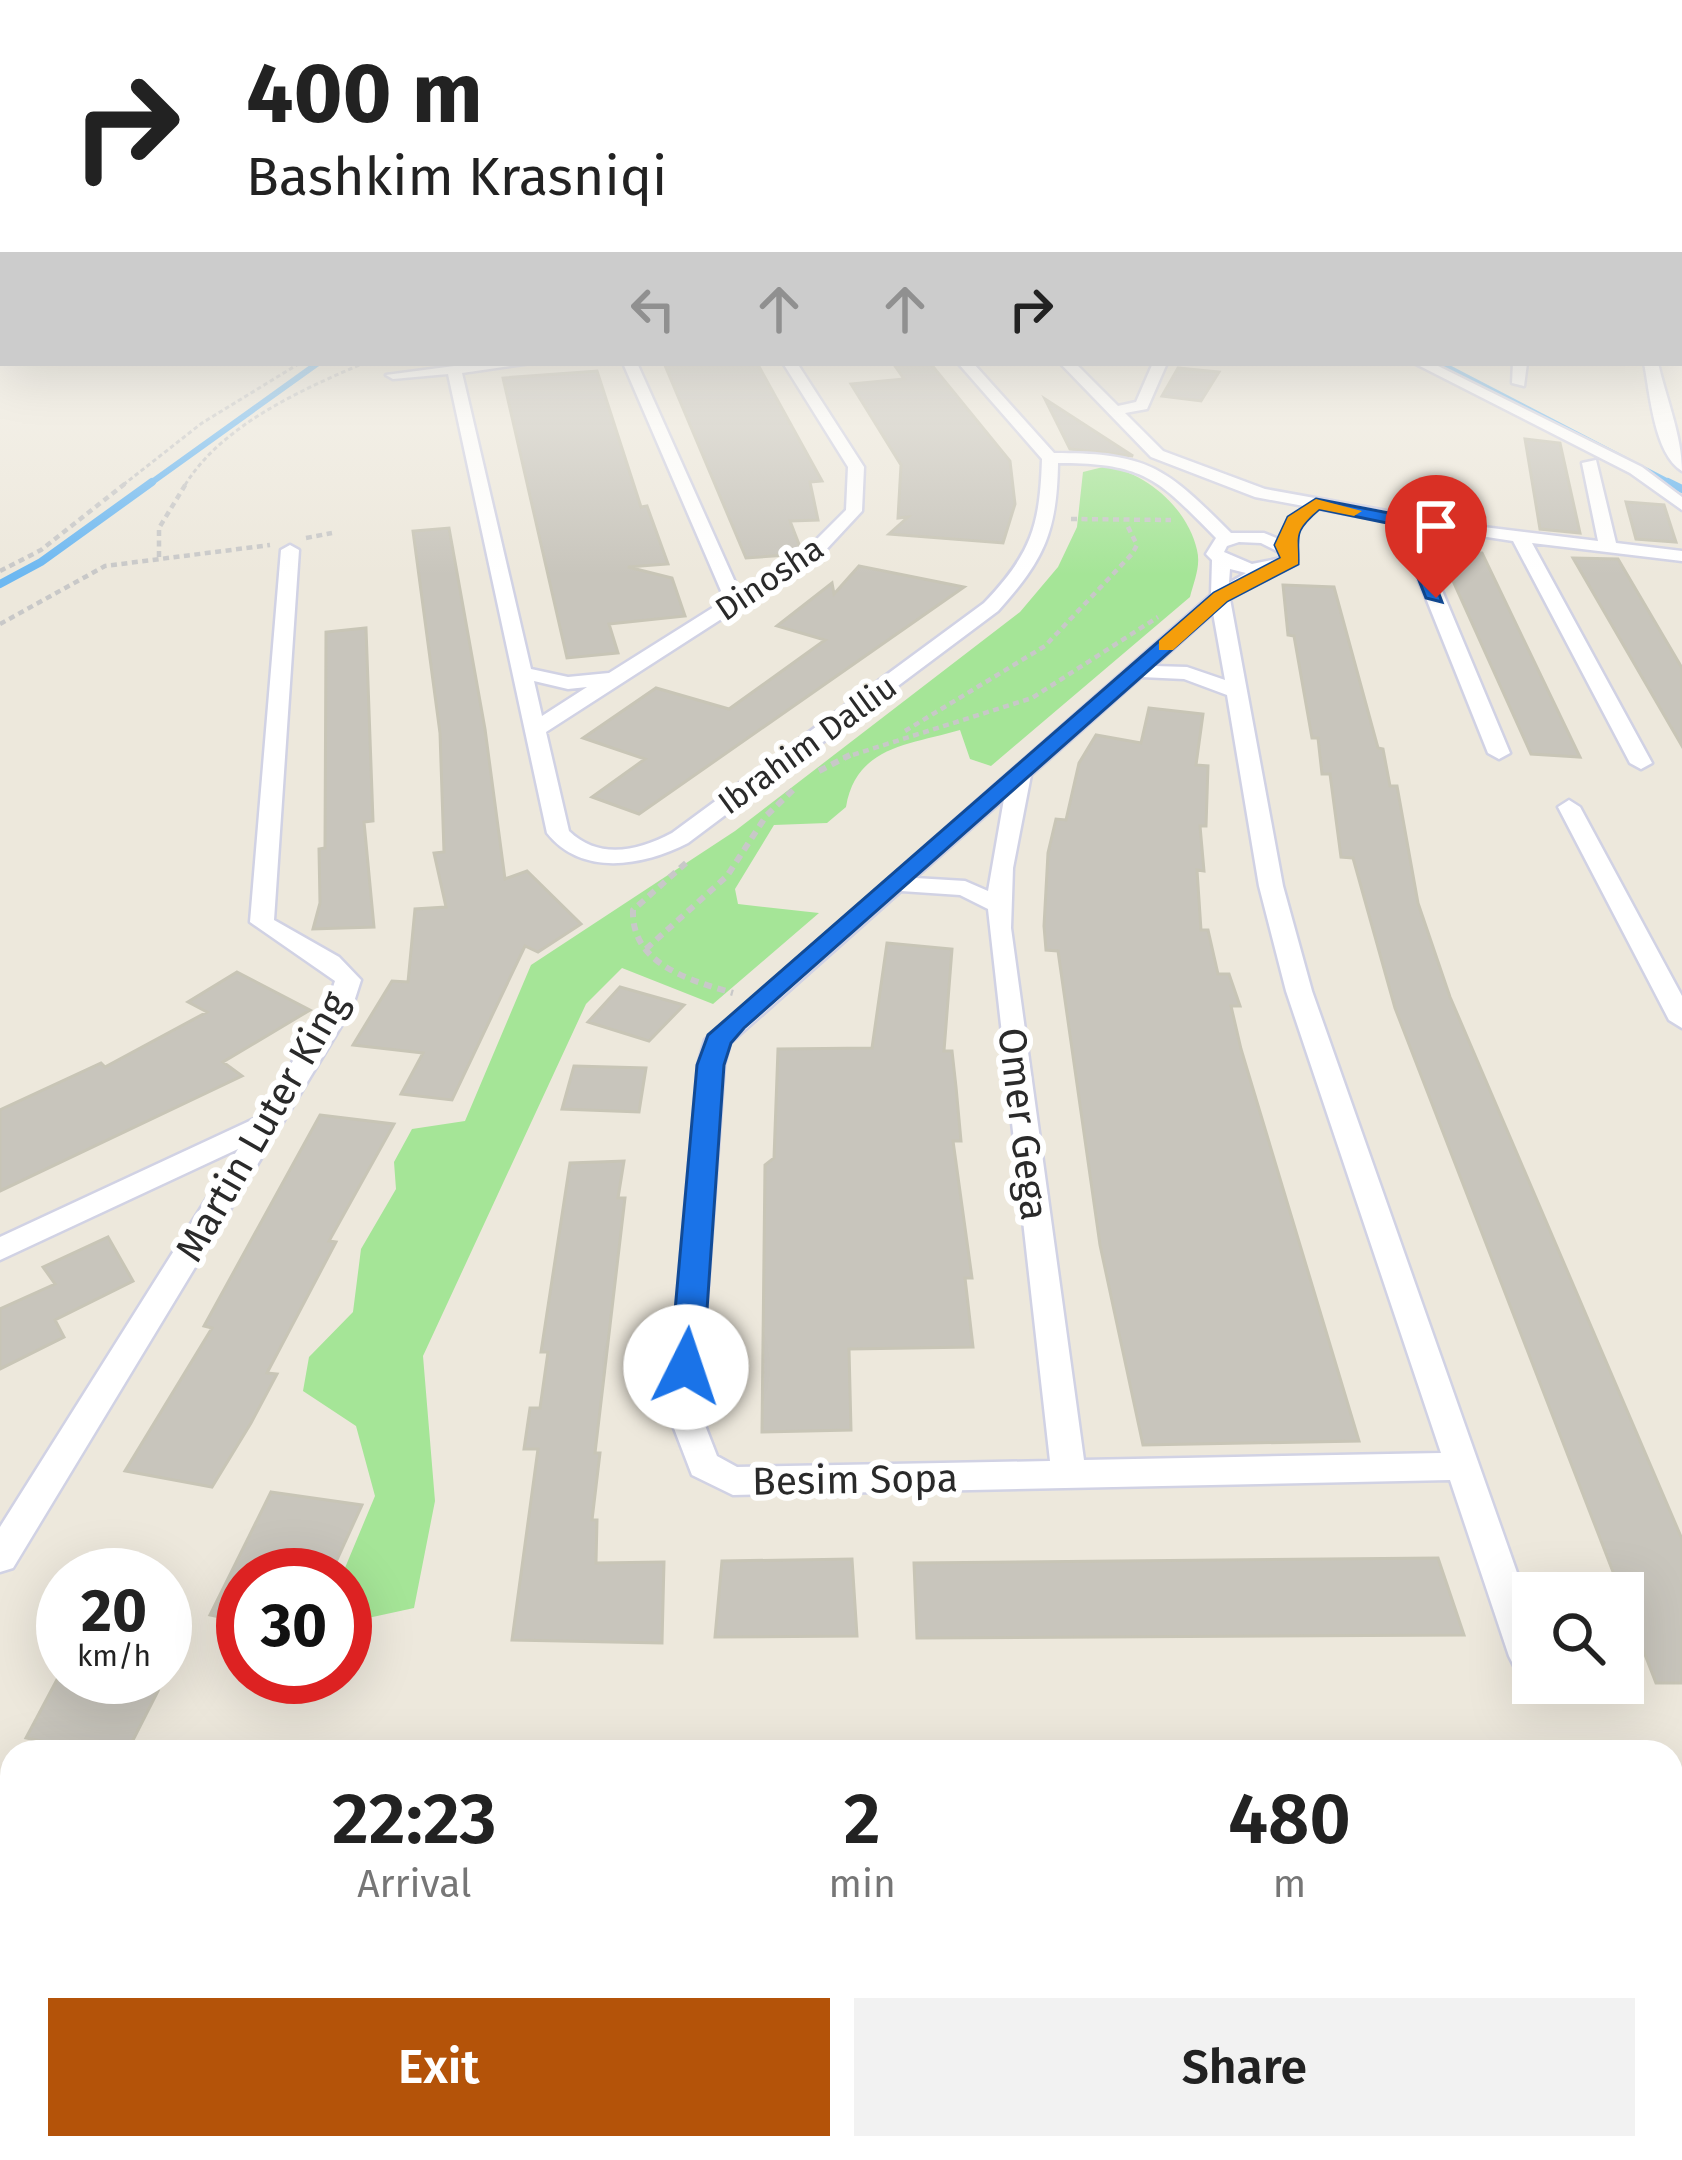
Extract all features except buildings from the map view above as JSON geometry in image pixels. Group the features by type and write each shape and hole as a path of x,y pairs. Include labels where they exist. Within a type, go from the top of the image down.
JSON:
{"street":[{"path":"393,375 415,373"},
{"name":"Ibrahim Dalliu","path":"455,373 558,833 578,850 612,856 667,845 991,607 1025,572 1049,516 1050,458"},
{"path":"635,373 735,603"},
{"name":"Dinosha","path":"537,728 816,550 854,511 856,467 796,373"},
{"path":"974,373 1050,458 1145,465 1165,475 1204,516 1224,549 1266,569"},
{"path":"1076,373 1157,454 1283,497 1404,521 1682,556"},
{"path":"1112,411 1142,406 1156,373"},
{"path":"1441,373 1619,461 1682,505"},
{"path":"1520,373 1520,383"},
{"path":"1653,373 1668,440 1682,466"},
{"path":"1590,463 1608,546"},
{"path":"1251,537 1283,497"},
{"name":"Besim Sopa","path":"1316,504 1289,533 1291,560 1266,569 1212,604 718,1040 711,1065 683,1410 704,1465 733,1481 1462,1466"},
{"path":"1404,521 1499,753"},
{"path":"1224,549 1251,537 1289,533"},
{"path":"1520,536 1641,763"},
{"name":"Martin Luter King","path":"2,1549 339,1008 348,980 337,965 284,940 262,922 285,545"},
{"path":"1224,549 1212,604 1239,692 1271,886 1299,991 1512,1610"},
{"path":"1137,671 1187,673 1239,692"},
{"path":"524,674 582,684 619,676"},
{"name":"Omer Gega","path":"1020,775 1001,868 1000,906 1069,1474"},
{"path":"1569,807 1682,1020"},
{"path":"894,884 965,888 1000,906"},
{"path":"0,1249 268,1123"}],"path":[{"path":"0,572 41,550 202,423 284,373"},
{"path":"159,557 159,527 200,461 293,394 342,373"},
{"path":"1049,516 1126,523 1204,516"},
{"path":"646,949 727,876 779,802 822,768 899,734 1045,646 1070,624 1137,545 1126,523"},
{"path":"0,624 105,566 285,545 332,533"},
{"path":"899,734 1035,697 1155,618 1212,604"},
{"path":"713,813 700,848 633,910 633,932 646,949 691,981 760,1000"}],"green space":[{"path":"1118,469 1148,483 1174,506 1192,534 1198,556 1190,597 991,766 970,759 960,730 922,740 873,760 861,771 846,807 827,823 774,825 735,889 738,904 819,913 713,1004 622,968 586,1004 423,1356 435,1501 414,1608 372,1617 372,1548 353,1548 375,1496 356,1426 303,1391 309,1357 353,1312 361,1249 396,1189 394,1162 412,1129 465,1121 531,965 735,831 1020,612 1058,567 1077,527 1083,472"}],"waterway":[{"path":"148,485 304,373"},
{"path":"1458,373 1674,485"},
{"path":"0,584 41,562 152,482"},
{"path":"1668,482 1674,485"},
{"path":"1674,485 1682,489"}],"slow traffic":[{"path":"1166,646 1220,597 1291,560 1293,555 1284,545 1294,521 1316,504 1354,511"}],"route":[{"path":"686,1367 711,1065 718,1040 735,1022 1220,597 1291,560 1293,555 1284,545 1294,521 1316,504 1404,521 1436,598"}]}
